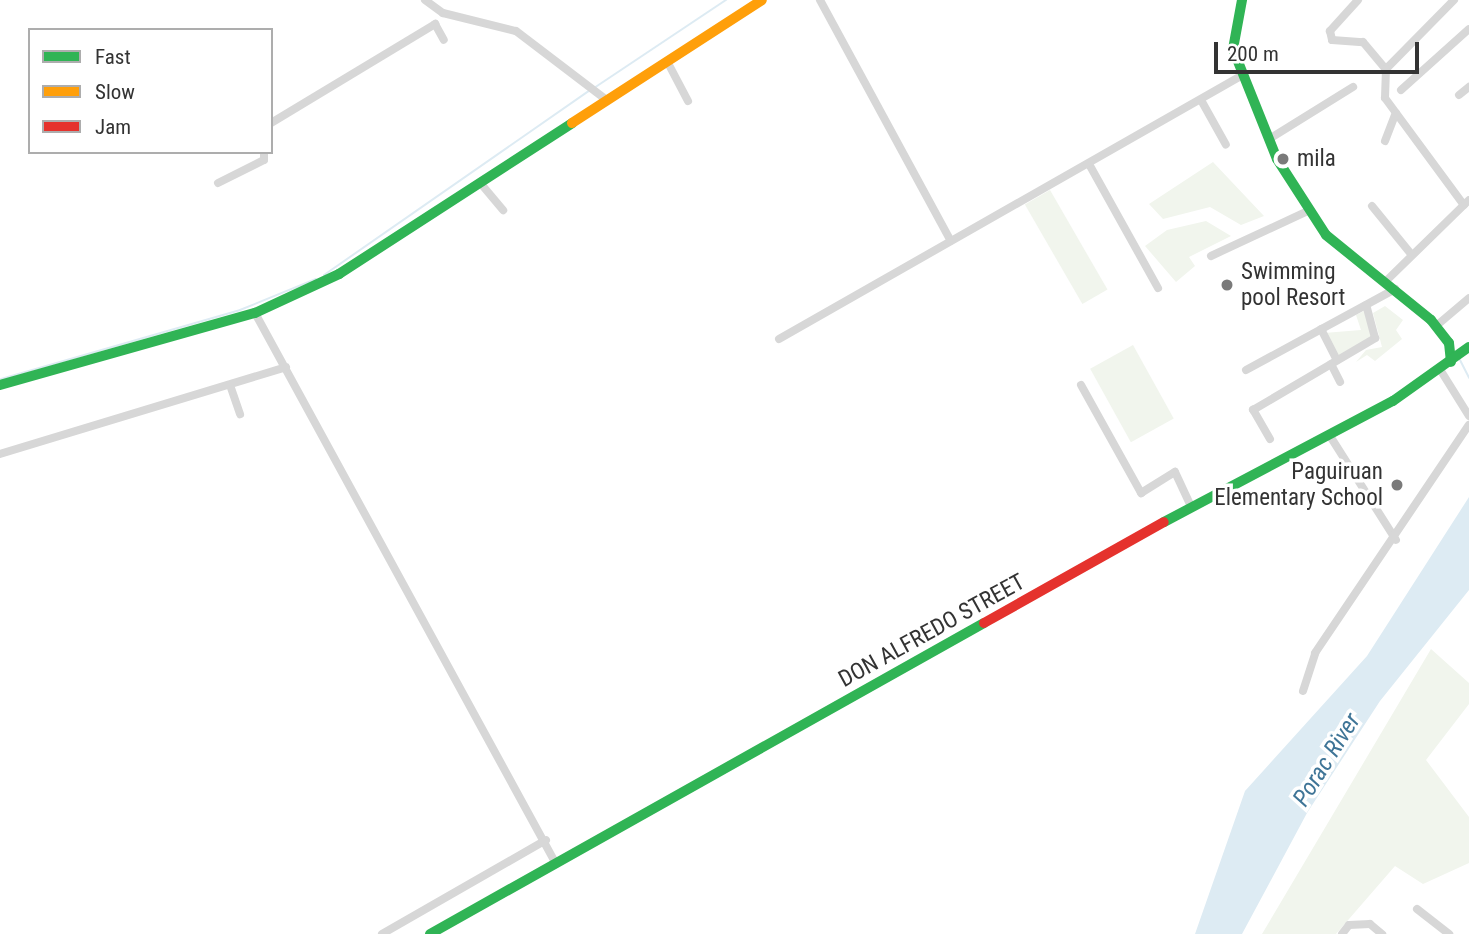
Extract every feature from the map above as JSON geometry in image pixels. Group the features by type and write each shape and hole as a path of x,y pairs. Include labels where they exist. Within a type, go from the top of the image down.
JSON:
{"street":[{"path":"425,0 443,13 516,30 593,87 606,100"},
{"path":"0,385 255,313 339,274 482,185 606,100 668,63 762,0"},
{"path":"820,0 951,241"},
{"path":"1242,0 1233,49 1241,76 1269,139 1308,211 1326,235 1395,289 1436,326 1449,343 1451,362"},
{"path":"1358,0 1330,31 1332,40 1363,42 1386,69 1385,98 1467,202 1385,282"},
{"path":"1386,69 1454,0"},
{"path":"273,122 435,24 444,40"},
{"path":"1401,90 1469,29"},
{"path":"668,63 688,101"},
{"path":"779,339 1241,76"},
{"path":"1269,139 1353,87"},
{"path":"1459,95 1469,87"},
{"path":"1201,100 1226,145"},
{"path":"1385,141 1396,113"},
{"path":"219,183 264,160 264,154"},
{"path":"1089,164 1158,288"},
{"path":"482,185 503,210"},
{"path":"1372,206 1411,254"},
{"path":"1211,256 1308,211"},
{"path":"1246,370 1395,289"},
{"path":"1436,326 1469,298"},
{"path":"1270,439 1253,410 1375,338 1366,305"},
{"path":"255,313 546,840 556,864"},
{"path":"1321,329 1340,382"},
{"name":"DON ALFREDO STREET","path":"430,934 1191,507 1330,436 1441,371 1469,348"},
{"path":"0,454 286,367"},
{"path":"1441,371 1469,416"},
{"path":"230,385 240,414"},
{"path":"1081,385 1141,494 1175,472 1191,507"},
{"path":"1303,691 1315,653 1396,540 1469,425"},
{"path":"1330,436 1396,540"},
{"path":"382,934 546,840"},
{"path":"1417,909 1449,934"},
{"path":"1342,934 1349,925 1370,924 1382,934"}],"shaded area":[{"path":"1213,162 1264,216 1241,225 1210,207 1163,219 1149,204"},
{"path":"1050,190 1108,290 1082,304 1025,204"},
{"path":"1206,221 1231,236 1189,257 1195,266 1176,282 1145,246 1167,230"},
{"path":"1385,306 1403,320 1396,330 1402,339 1375,361 1367,355 1356,362 1366,350 1382,347 1373,313"},
{"path":"1366,310 1372,338 1338,356 1324,333 1361,330 1356,315"},
{"path":"1133,345 1174,418 1131,442 1090,369"},
{"path":"1431,649 1469,683 1469,704 1426,760 1469,817 1469,863 1423,884 1395,866 1336,934 1262,934"}],"water":[{"name":"Porac River","path":"1469,497 1469,590 1380,701 1307,813 1242,934 1195,934 1245,791 1367,656"}],"waterway":[{"path":"594,88 726,0"},
{"path":"324,275 589,91"},
{"path":"1,379 240,310 316,279"},
{"path":"1460,360 1469,378"}],"traffic: fast":[{"path":"1242,0 1233,49 1277,159 1326,235 1431,320 1449,343 1451,362"},
{"path":"0,385 255,313 339,274 572,123"},
{"path":"1164,522 1393,401 1469,347"},
{"path":"430,934 984,623"}],"traffic: slow":[{"path":"572,123 762,0"}],"traffic: jam":[{"path":"984,623 1164,522"}],"place":[{"name":"mila","path":"1283,159"},
{"name":"Swimming pool Resort","path":"1227,285"},
{"name":"Paguiruan Elementary School","path":"1397,485"}]}
